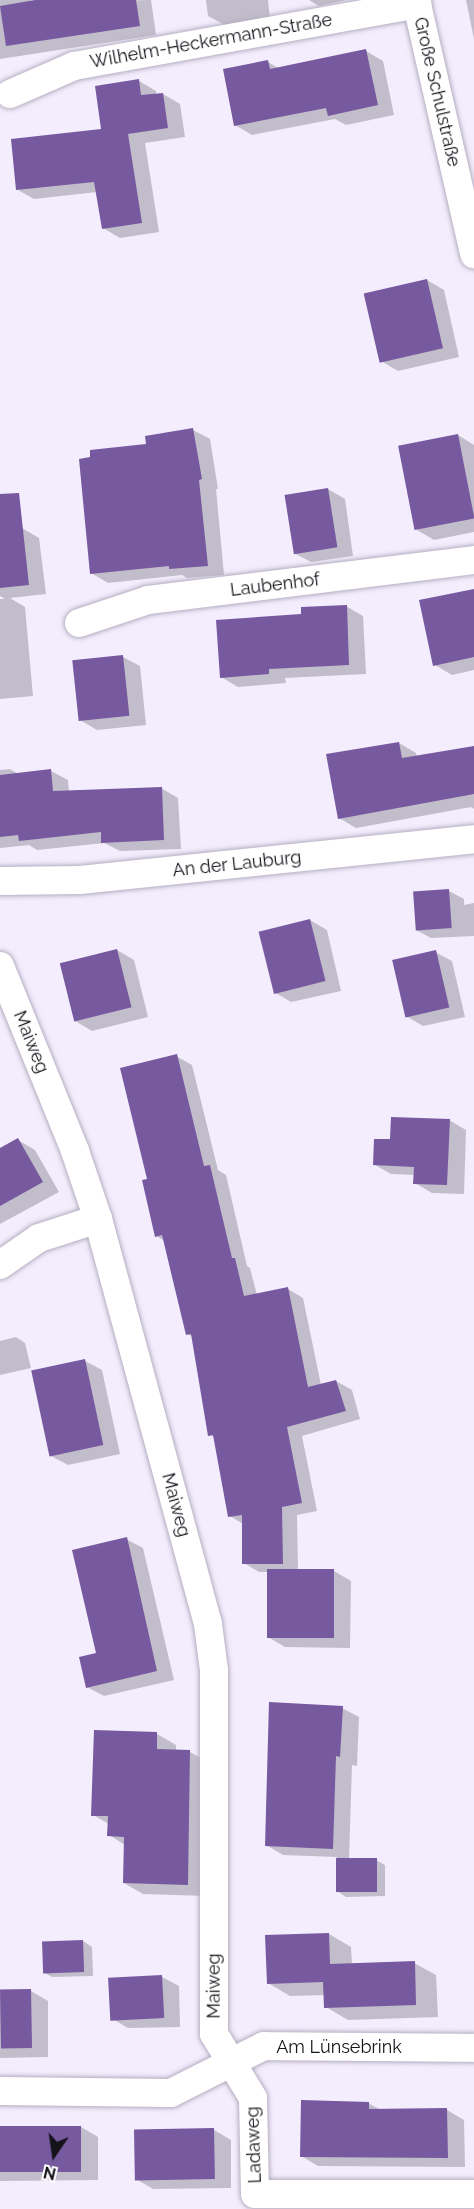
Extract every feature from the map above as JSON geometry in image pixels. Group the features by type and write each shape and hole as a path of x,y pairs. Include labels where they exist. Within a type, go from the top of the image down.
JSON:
{"street":[{"name":"Wilhelm-Heckermann-Straße","path":"10,94 74,66 416,2"},
{"name":"Große Schulstraße","path":"416,2 474,254"},
{"name":"Laubenhof","path":"79,623 148,600 474,560"},
{"name":"An der Lauburg","path":"0,881 80,880 474,839"},
{"name":"Maiweg","path":"0,966 75,1151 98,1219 208,1624 214,1670 214,2034 230,2064"},
{"path":"0,1265 39,1238 98,1219"},
{"name":"Am Lünsebrink","path":"0,2091 171,2093 264,2046 474,2048"},
{"name":"Ladaweg","path":"230,2064 253,2098 255,2194 474,2194"}],"building":[{"path":"35,0 136,0 140,26 6,46 0,6"},
{"path":"366,49 378,105 328,116 326,108 234,126 223,69 268,60 270,69"},
{"path":"139,79 141,95 163,93 168,128 128,134 142,223 102,229 94,182 16,190 11,139 101,129 95,86"},
{"path":"427,279 443,348 380,363 364,294"},
{"path":"193,428 202,479 199,480 208,566 169,569 169,566 90,574 79,459 90,457 90,450 146,444 145,436"},
{"path":"458,434 474,518 415,530 398,446"},
{"path":"328,488 337,547 294,554 285,495"},
{"path":"19,493 29,585 0,588 0,494"},
{"path":"474,589 474,657 433,666 419,600"},
{"path":"347,605 349,665 269,669 269,674 220,678 216,620 301,614 301,607"},
{"path":"123,655 129,716 79,721 72,660"},
{"path":"399,742 402,758 474,746 474,794 338,819 326,754"},
{"path":"51,769 53,791 162,787 164,840 101,843 101,832 19,841 18,835 0,837 0,775"},
{"path":"449,889 452,928 416,930 413,892"},
{"path":"310,919 325,981 274,994 259,932"},
{"path":"117,949 132,1007 74,1021 60,963"},
{"path":"436,950 449,1007 405,1018 392,960"},
{"path":"177,1054 204,1166 210,1165 232,1258 235,1258 244,1296 288,1287 308,1387 336,1380 346,1411 287,1427 302,1503 282,1507 283,1564 242,1564 242,1515 228,1517 213,1435 208,1436 191,1334 186,1335 162,1235 155,1237 142,1180 147,1179 120,1068"},
{"path":"391,1117 450,1119 447,1185 413,1184 414,1167 373,1165 374,1139 390,1139"},
{"path":"18,1138 43,1182 0,1206 0,1148"},
{"path":"85,1359 103,1445 49,1457 31,1370"},
{"path":"127,1537 157,1671 86,1688 79,1657 96,1653 72,1550"},
{"path":"267,1569 334,1569 334,1638 267,1638"},
{"path":"269,1702 343,1706 340,1757 336,1756 333,1849 265,1846"},
{"path":"94,1730 157,1732 157,1749 190,1750 188,1885 123,1883 124,1837 107,1836 108,1816 91,1816"},
{"path":"336,1858 377,1858 377,1892 336,1892"},
{"path":"329,1933 330,1964 415,1961 416,2005 324,2008 323,1982 267,1984 265,1935"},
{"path":"83,1940 84,1972 43,1973 42,1941"},
{"path":"162,1975 164,2018 110,2021 108,1978"},
{"path":"31,1989 32,2048 1,2049 0,1990"},
{"path":"301,2100 369,2102 369,2109 447,2108 448,2158 300,2157"},
{"path":"0,2126 81,2126 81,2172 0,2172"},
{"path":"214,2128 215,2179 135,2180 134,2129"}]}
